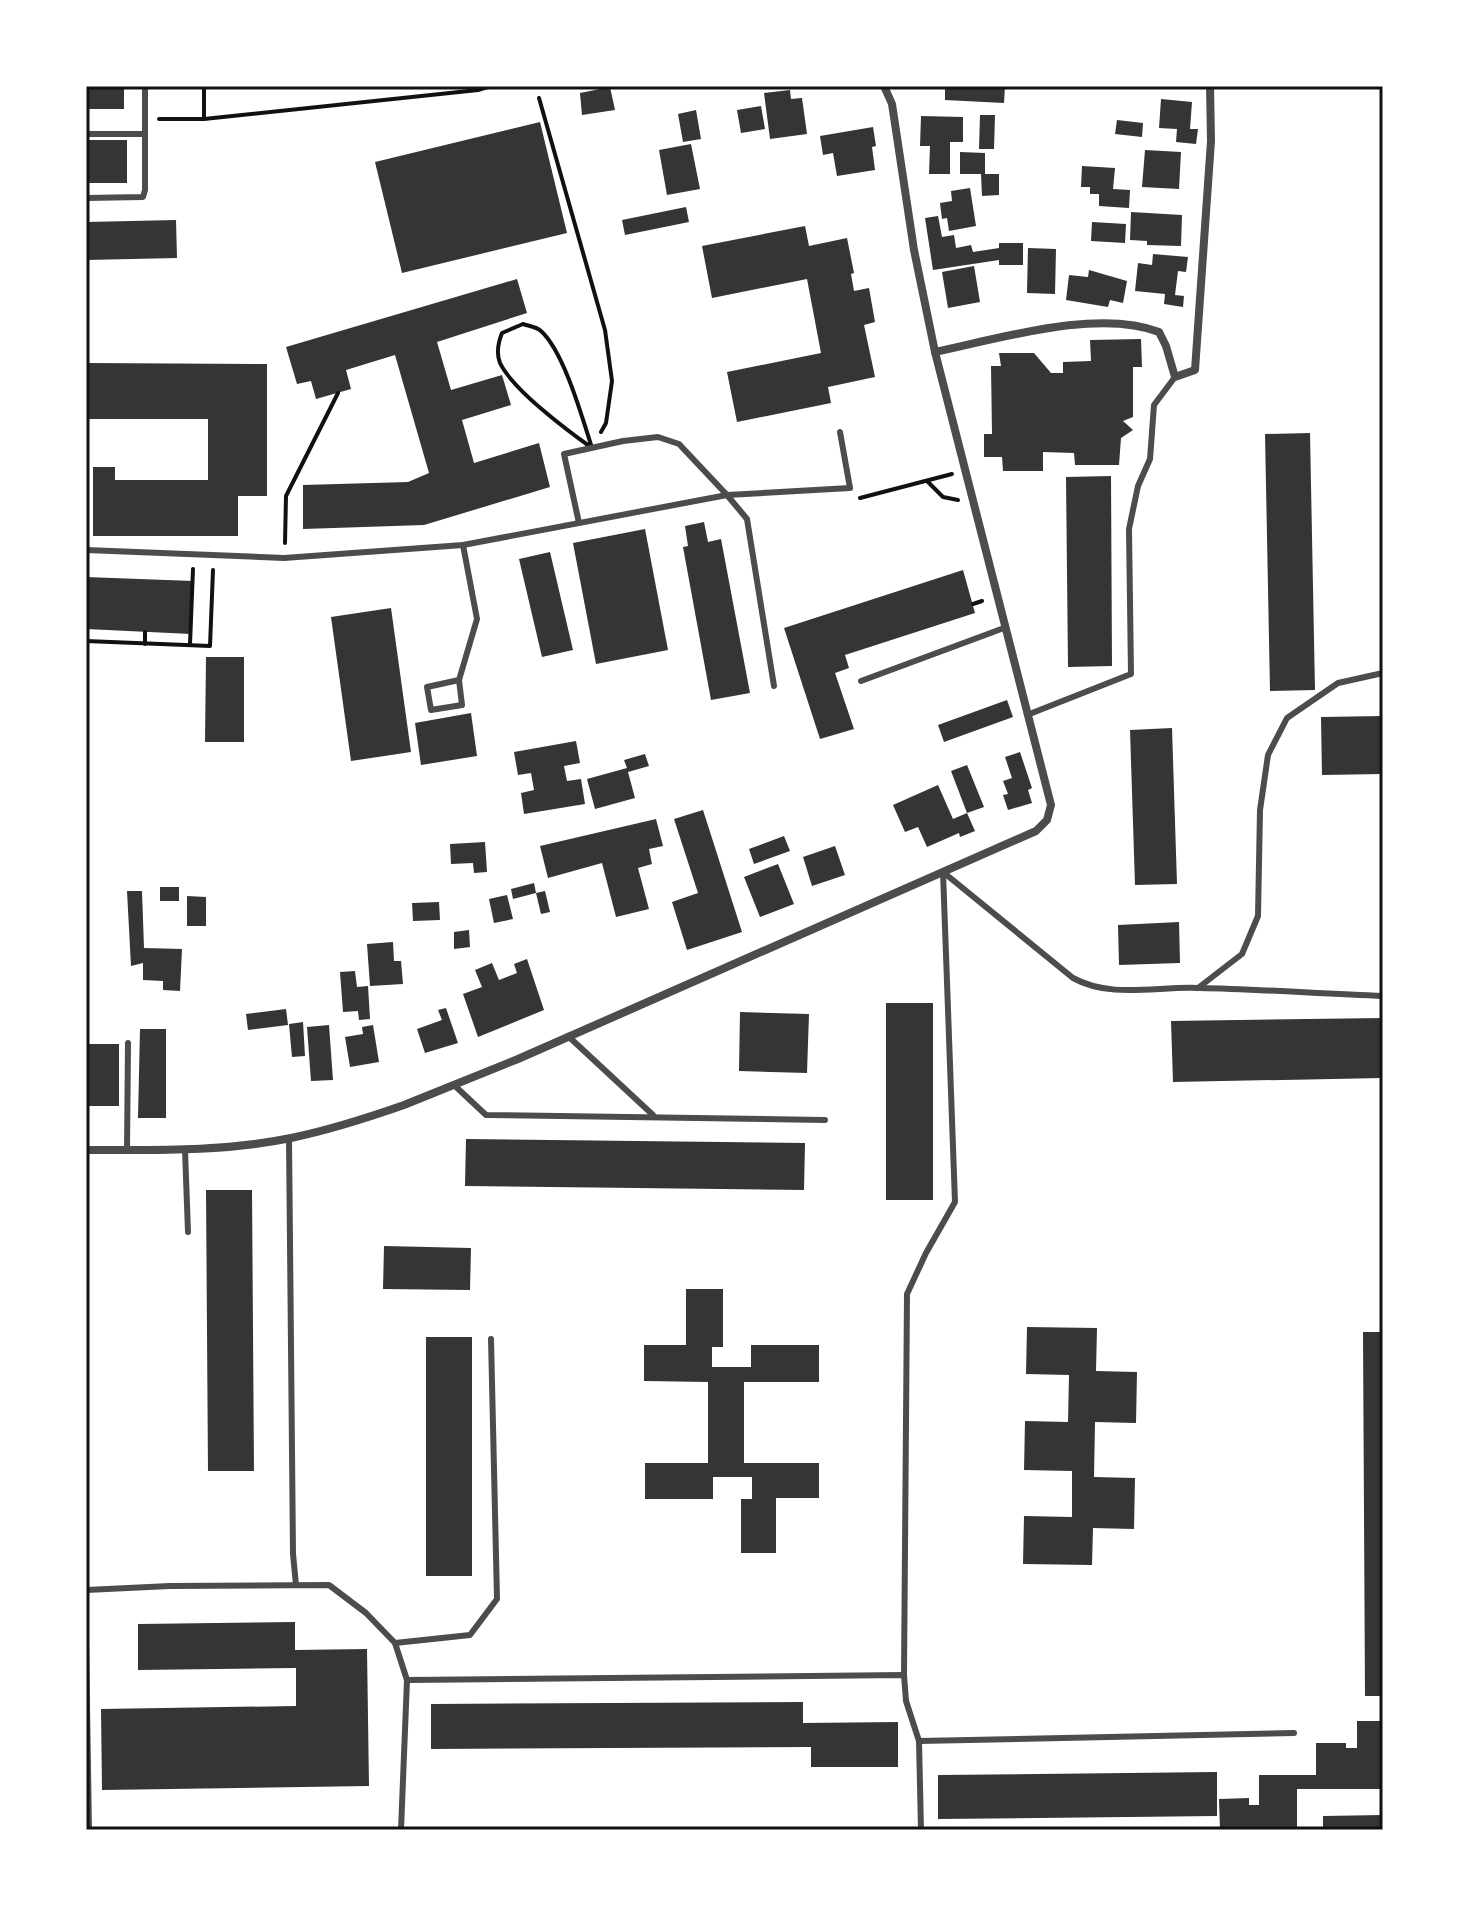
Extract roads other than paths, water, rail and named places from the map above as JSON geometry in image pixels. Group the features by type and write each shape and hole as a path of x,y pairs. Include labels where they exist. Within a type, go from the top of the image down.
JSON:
{"street":[{"path":"86,1150 233,1147 289,1139 343,1126 454,1085 568,1036 1036,831 1047,820 1051,805 935,352 914,250 892,104 884,86"},
{"path":"935,352 1037,330 1102,323 1138,324 1159,332 1175,377 1195,370 1211,141 1210,86"}],"lane":[{"path":"86,198 143,197 145,86"},
{"path":"86,134 145,134"},
{"path":"1027,715 1131,674 1129,529 1138,486 1150,459 1154,405 1175,377"},
{"path":"86,550 284,558 463,545 727,495 850,488 840,432"},
{"path":"579,523 564,454 658,437 679,444 747,519 774,686"},
{"path":"459,680 427,687 431,710 462,705 459,680 477,619 463,545"},
{"path":"861,681 1004,628"},
{"path":"1198,988 1242,954 1258,916 1262,797 1268,755 1287,718 1338,683 1383,673"},
{"path":"943,872 1073,978 1089,987 1383,996"},
{"path":"921,1830 919,1741 906,1701 904,1675 907,1294 955,1202 943,872"},
{"path":"568,1036 654,1116"},
{"path":"127,1150 128,1043"},
{"path":"454,1085 486,1115 825,1120"},
{"path":"289,1139 293,1554 296,1585"},
{"path":"185,1150 188,1232"},
{"path":"395,1643 470,1635 497,1599 491,1339"},
{"path":"86,1590 329,1585 366,1613 395,1643 407,1680 401,1830"},
{"path":"86,1646 89,1830"},
{"path":"407,1680 904,1675"},
{"path":"919,1741 1294,1733"}]}
